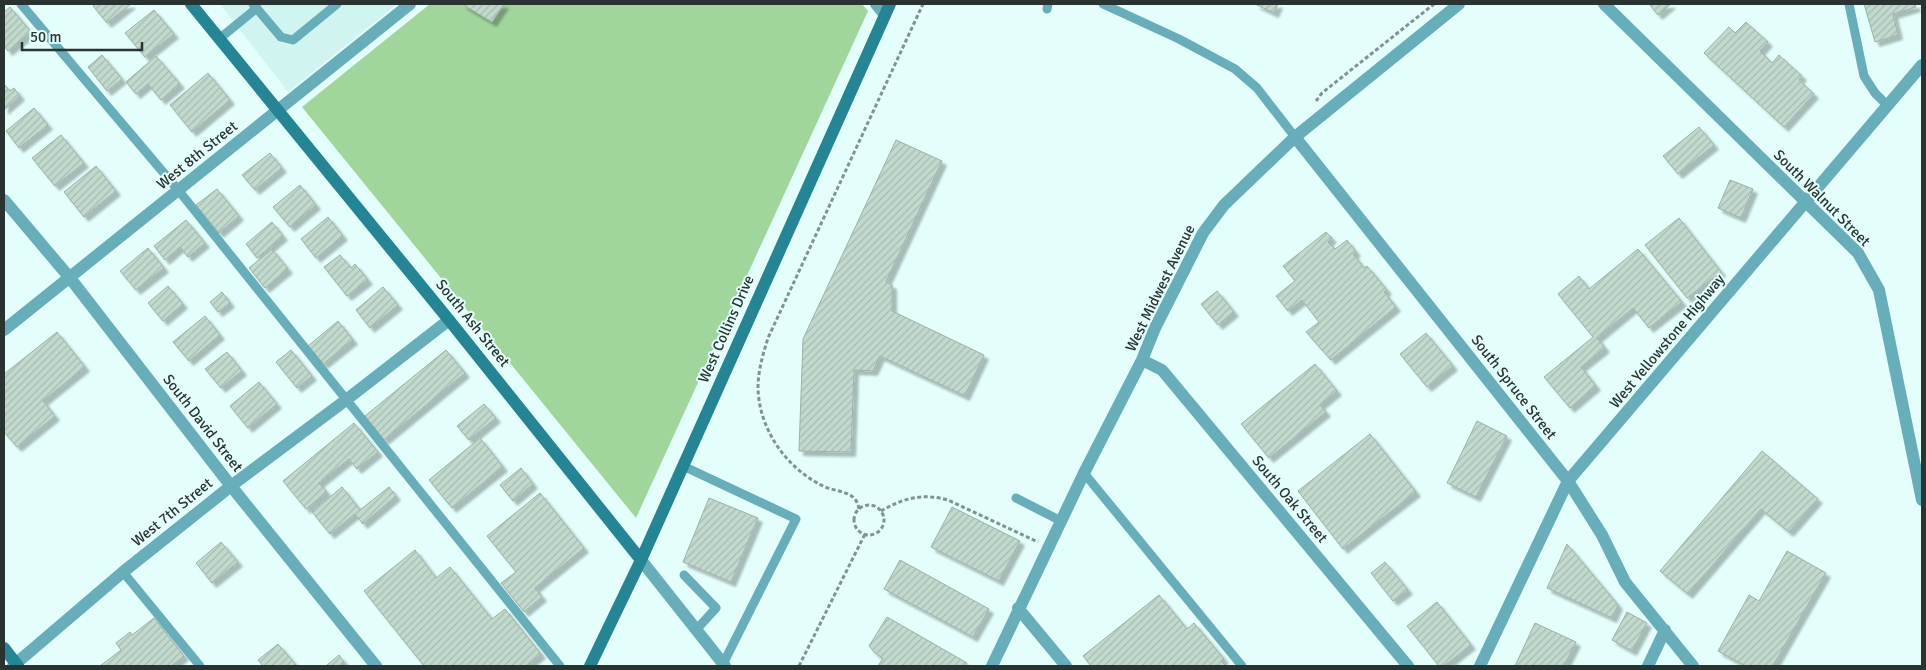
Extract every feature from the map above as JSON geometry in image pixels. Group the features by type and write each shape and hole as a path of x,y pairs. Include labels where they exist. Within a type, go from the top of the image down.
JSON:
{"main road":[{"name":"South Ash Street","path":"191,4 449,320 641,560"},
{"name":"West Collins Drive","path":"590,666 641,560 887,9"},
{"path":"4,648 16,665"}],"street":[{"name":"West 8th Street","path":"4,330 410,4"},
{"path":"876,4 887,9"},
{"name":"West Midwest Avenue","path":"992,666 1018,608 1203,233 1224,205 1296,137 1459,4"},
{"name":"South Walnut Street","path":"1604,4 1858,254 1879,290 1922,500"},
{"name":"West Yellowstone Highway","path":"1480,666 1568,481 1922,65"},
{"name":"South Spruce Street","path":"1296,137 1568,481 1602,535 1625,582 1693,666"},
{"name":"South David Street","path":"4,200 70,278 231,486 376,666"},
{"name":"West 7th Street","path":"16,665 123,572 231,486 449,320"},
{"name":"South Oak Street","path":"1142,360 1162,370 1408,666"},
{"name":"South Ash Street","path":"641,560 724,665"},
{"path":"1018,608 1066,666"},
{"path":"1648,666 1665,630"}],"lane":[{"path":"21,4 179,190 560,666"},
{"path":"219,39 255,6 281,37 293,40 337,4"},
{"path":"1104,4 1179,39 1236,69 1257,88 1289,131 1296,137"},
{"path":"1849,4 1864,76 1887,105"},
{"path":"683,466 796,519 724,665"},
{"path":"1084,473 1242,666"},
{"path":"1016,498 1061,521"},
{"path":"123,572 200,666"},
{"path":"684,575 716,608 696,630"}],"path":[{"path":"859,509 873,505 881,510 884,519 881,528 874,534 864,534 857,527 855,518 859,509 858,502 854,496 824,486 810,478 794,466 782,452 764,422 758,389 759,378 768,338 923,4"},
{"path":"881,510 910,498 936,496 1034,540"},
{"path":"798,666 864,534"}],"shaded area":[{"path":"220,4 397,4 288,92"}],"green space":[{"path":"430,4 862,4 868,11 636,518 302,107"}],"building":[{"path":"96,4 131,4 107,23 93,6"},
{"path":"462,4 504,4 492,22"},
{"path":"1255,4 1278,4 1274,13"},
{"path":"1649,4 1671,4 1658,15"},
{"path":"1864,4 1915,4 1916,7 1893,14 1898,35 1875,42"},
{"path":"10,7 31,32 8,51 4,46 4,12"},
{"path":"154,10 174,34 145,57 125,33"},
{"path":"1746,22 1768,42 1760,51 1772,63 1779,55 1802,76 1799,80 1814,94 1784,127 1704,53 1729,27 1735,33"},
{"path":"102,55 122,79 107,91 88,67"},
{"path":"156,56 180,84 161,100 148,84 136,94 126,82"},
{"path":"208,73 230,100 192,132 170,105"},
{"path":"4,84 10,91 14,88 20,96 4,110"},
{"path":"34,108 48,125 19,148 6,131"},
{"path":"1699,127 1714,145 1678,174 1663,156"},
{"path":"61,135 84,163 55,186 32,158"},
{"path":"896,140 942,161 886,282 892,285 892,311 984,355 965,396 880,356 873,371 854,370 851,452 799,451 803,339"},
{"path":"270,153 282,168 255,190 242,175"},
{"path":"96,166 116,191 84,217 64,192"},
{"path":"1730,180 1753,189 1741,218 1718,208"},
{"path":"300,185 316,205 290,227 273,207"},
{"path":"217,189 239,216 219,233 196,205"},
{"path":"328,217 343,236 316,258 301,239"},
{"path":"1679,218 1721,272 1687,298 1645,245"},
{"path":"186,220 205,243 188,257 180,247 165,260 154,246"},
{"path":"272,222 283,236 257,258 246,244"},
{"path":"1326,232 1332,238 1328,242 1335,249 1347,240 1356,252 1353,254 1364,268 1367,266 1387,290 1384,292 1396,307 1331,360 1306,332 1319,322 1302,300 1288,311 1276,296 1295,281 1283,266"},
{"path":"148,248 164,268 136,290 120,271"},
{"path":"272,249 288,269 265,288 249,268"},
{"path":"1638,249 1682,302 1649,328 1633,308 1597,338 1605,348 1581,367 1596,386 1570,408 1544,377 1593,337 1558,294 1579,276 1589,289"},
{"path":"340,255 351,268 355,264 368,280 347,296 324,267"},
{"path":"168,286 183,304 163,321 148,303"},
{"path":"383,287 398,305 370,328 356,310"},
{"path":"1217,291 1234,312 1218,325 1201,304"},
{"path":"222,292 230,303 218,312 210,302"},
{"path":"205,316 220,335 189,361 173,342"},
{"path":"338,321 353,340 323,364 308,346"},
{"path":"57,332 85,367 43,401 55,416 17,447 4,432 4,374"},
{"path":"1426,333 1453,366 1427,387 1400,354"},
{"path":"291,350 312,376 297,388 276,362"},
{"path":"446,350 465,373 384,440 365,416"},
{"path":"227,352 242,371 221,388 205,369"},
{"path":"1315,364 1337,391 1320,405 1326,412 1269,458 1241,424"},
{"path":"259,382 277,404 248,428 230,406"},
{"path":"484,404 496,418 469,440 457,426"},
{"path":"1477,421 1507,436 1476,497 1447,483"},
{"path":"354,423 378,452 357,469 349,459 319,483 327,492 306,509 283,481"},
{"path":"1370,434 1416,492 1343,549 1298,491"},
{"path":"480,438 503,467 452,508 429,480"},
{"path":"1762,451 1818,499 1789,532 1761,509 1688,594 1660,571"},
{"path":"521,468 533,484 513,501 500,485"},
{"path":"342,487 360,510 389,487 396,496 363,524 355,514 330,534 312,512"},
{"path":"540,493 584,548 535,588 542,597 524,612 501,583 516,572 487,536"},
{"path":"709,498 758,518 731,582 683,562"},
{"path":"952,507 1020,541 999,581 931,547"},
{"path":"221,542 238,562 212,583 196,563"},
{"path":"1567,544 1618,605 1612,618 1547,588"},
{"path":"415,550 436,578 450,567 492,619 505,609 541,654 526,666 424,666 364,591"},
{"path":"1787,551 1826,573 1773,666 1746,666 1718,651 1749,595 1759,601"},
{"path":"900,560 989,609 973,637 884,589"},
{"path":"1385,562 1408,590 1393,601 1371,573"},
{"path":"1159,595 1187,629 1194,623 1224,659 1221,661 1226,666 1091,666 1083,656"},
{"path":"1437,602 1471,645 1444,666 1439,666 1407,626"},
{"path":"1627,612 1647,623 1632,651 1612,640"},
{"path":"887,617 967,663 965,666 878,666 883,658 869,646"},
{"path":"154,618 184,656 171,666 100,666 121,650 116,643 130,632 132,635"},
{"path":"1535,623 1576,642 1564,666 1515,666"},
{"path":"278,644 297,666 263,666 258,660"},
{"path":"339,655 344,662 339,666 327,665"}]}
